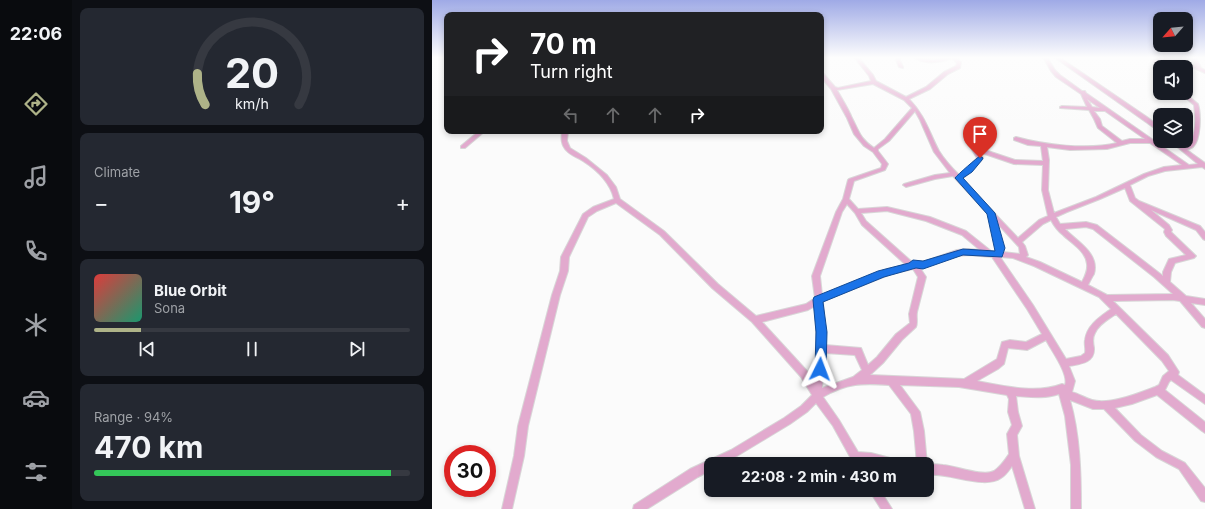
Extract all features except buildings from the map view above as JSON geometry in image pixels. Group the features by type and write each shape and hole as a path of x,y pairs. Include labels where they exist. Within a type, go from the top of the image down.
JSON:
{"street":[{"path":"817,396 821,349 820,313 816,276 839,212 846,199 850,182 853,179 880,170 884,167 884,164 876,151 866,144 856,133 850,118 833,88 827,81"},
{"path":"906,99 928,88 937,81"},
{"path":"1066,81 1188,167"},
{"path":"1091,81 1153,124"},
{"path":"833,88 843,88 874,82 906,99 915,108 923,120 934,148 957,176 1022,246 1024,255 1019,257"},
{"path":"1083,92 1102,129 1121,143"},
{"path":"1190,100 1196,105 1197,113 1194,141 1192,145 1183,149 1204,166"},
{"path":"1062,107 1108,110"},
{"path":"876,151 876,148 890,137 906,116 915,108"},
{"path":"463,147 478,134"},
{"path":"565,134 564,138 567,148 600,171 615,190 617,200 662,233 715,286 755,320 804,374 836,423 855,457"},
{"path":"1016,139 1028,143 1076,148 1107,147 1130,141 1150,141"},
{"path":"1043,144 1046,153 1046,193 1052,217 1058,226 1084,249 1089,257 1090,277 1084,285"},
{"path":"906,185 935,177 957,176 970,170 980,158 972,145 1014,162 1045,163"},
{"path":"1018,242 1034,227 1065,210 1089,202 1156,171 1204,166"},
{"path":"1126,186 1132,199 1167,227 1169,230 1167,232 1168,234 1192,256 1172,261 1167,272 1166,283"},
{"path":"846,199 854,210 857,211 864,222 913,265 922,277 913,314 913,325 899,337 888,353 856,380"},
{"path":"1132,199 1195,226 1205,237"},
{"path":"506,509 519,456 523,426 556,295 564,270 565,257 585,216 595,209 617,200"},
{"path":"857,211 887,209 928,219 964,233 994,254 1030,307 1046,336 1064,363 1071,381 1065,391 1070,416 1076,465 1076,509"},
{"path":"991,213 1000,248 994,254"},
{"path":"1058,226 1073,227 1087,225 1095,227 1166,283 1183,299 1205,325"},
{"path":"726,457 787,421 829,388 856,380 870,379 965,384 1031,393 1065,391 1093,405 1106,406 1132,400 1158,390 1162,388 1164,381 1175,372 1105,298 1084,285 1019,257 1008,254 963,252 923,265 913,265 901,268 881,274 818,300 808,307 755,320"},
{"path":"1105,298 1183,299 1205,302"},
{"path":"1064,363 1083,360 1089,355 1088,342 1092,330 1096,325 1117,309"},
{"path":"965,384 1001,361 1005,345 1010,344 1027,346 1046,336"},
{"path":"821,349 858,351 862,356 867,372"},
{"path":"1171,375 1201,393 1205,400"},
{"path":"892,380 915,412 919,431 921,457"},
{"path":"1010,390 1013,400 1013,412 1016,424 1012,434 1014,456 1030,509"},
{"path":"1158,390 1205,428"},
{"path":"1106,406 1138,438 1160,454 1182,466 1205,497"},
{"path":"934,469 980,477 993,477 1000,472 1014,456"},
{"path":"638,509 704,468"},
{"path":"879,497 887,509"}],"route":[{"path":"820,369 821,332 818,300 881,274 912,266 913,264 923,265 963,252 999,254 1000,248 992,222 991,213 959,178 970,170 980,158"}]}
